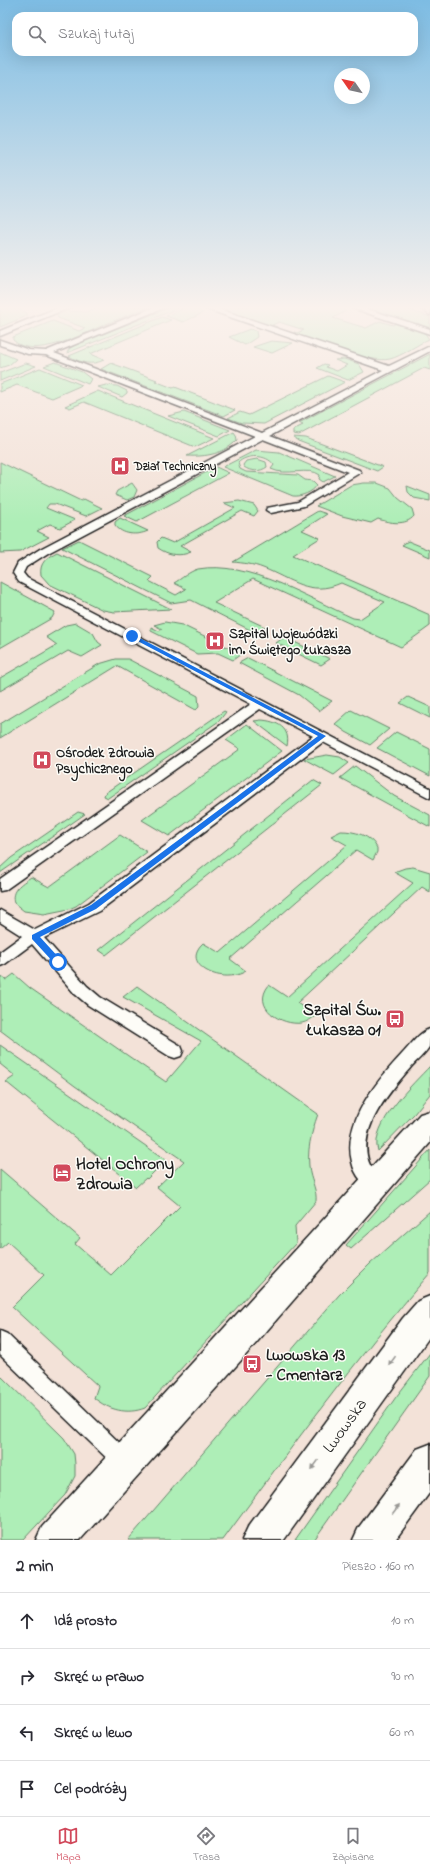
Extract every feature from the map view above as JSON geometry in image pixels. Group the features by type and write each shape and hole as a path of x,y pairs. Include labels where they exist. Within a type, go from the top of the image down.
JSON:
{"street":[{"path":"55,1540 430,1123"},
{"name":"Lwowska","path":"261,1540 410,1336 430,1312"},
{"path":"372,1540 430,1462"}],"lane":[{"path":"111,378 356,472 303,503 271,510"},
{"path":"372,378 44,551 22,565 18,573 23,580 260,703 430,794"},
{"path":"0,886 260,703"},
{"path":"0,960 27,940 94,907 322,736"},
{"path":"0,915 35,937 80,990 94,1002 175,1051"},
{"path":"376,1183 362,1168 358,1152 359,1138 364,1120 375,1099 392,1076 430,1036"},
{"path":"0,1341 126,1462"}],"green space":[{"path":"0,378 8,378 0,381"},
{"path":"15,378 64,378 82,385 52,398 17,385 0,392 0,384"},
{"path":"73,378 90,378 91,379 88,384"},
{"path":"124,378 151,378 157,380 155,381 173,388 175,387 235,410 224,416"},
{"path":"324,378 333,378 345,382 264,424 242,423 228,418 240,412 249,415"},
{"path":"342,378 352,378 348,380"},
{"path":"385,378 406,378 299,435 293,434 293,430 303,425 299,423"},
{"path":"106,385 117,386 127,391 127,393 122,397 98,387"},
{"path":"98,391 214,438 195,447 84,402 70,408 65,406"},
{"path":"184,412 230,430 219,436 168,416"},
{"path":"234,432 237,440 226,449 214,454 187,456"},
{"path":"293,437 306,438 383,467 377,471 298,441"},
{"path":"256,450 279,452 335,476 323,482 319,479 320,475 315,472 277,471 271,469 274,465 271,461 256,456 246,458 238,463 240,469 246,472 298,475 305,480 313,481 317,485 313,490 306,494 293,496 223,467"},
{"path":"257,459 266,462 267,467 256,471 244,467 243,465 246,461"},
{"path":"0,462 81,501 84,499 102,508 86,516 55,504 49,504 46,508 75,520 60,528 50,524 37,531 49,537 20,552 0,553"},
{"path":"216,467 229,473 137,522 124,516"},
{"path":"132,483 137,490 134,497 127,500 115,495 117,491"},
{"path":"377,483 390,488 398,498 412,509 414,516 407,521 398,523 378,519 371,523 342,516 316,506 351,485"},
{"path":"407,486 430,495 430,501 414,498 408,492"},
{"path":"239,501 254,505 258,511 254,516 242,511 180,546 191,552 187,554 174,554 158,548 157,542 161,538 173,543 235,508 224,503"},
{"path":"318,511 327,514 302,530 320,538 293,555 430,615 430,626 401,647 253,579 214,603 265,627 256,633 191,600 171,603 62,548 79,540 153,577 149,581 176,595 186,589 174,583 195,570 217,568 237,570 257,575 297,591 353,618 360,619 385,602 341,583 330,587 310,587 301,585 259,567 233,562"},
{"path":"120,518 148,531 139,534 126,533 115,525 115,522"},
{"path":"408,541 430,550 430,557 402,545"},
{"path":"57,552 171,609 114,612 103,610 49,584 41,575 41,567 47,558"},
{"path":"0,582 55,612 52,618 0,648"},
{"path":"165,622 182,625 241,654 233,660 218,653 197,654 151,631 151,627 159,631 162,629 154,625"},
{"path":"76,623 93,633 98,642 102,645 82,657 68,651 0,691 0,678 57,645 46,637 66,625"},
{"path":"284,637 330,659 321,665 276,643"},
{"path":"248,658 332,701 319,711 299,695 239,663"},
{"path":"116,659 128,659 198,696 199,707 196,710 117,666 0,738 0,724 99,664"},
{"path":"408,697 430,707 430,718 400,703"},
{"path":"351,710 389,729 370,745 346,732 335,724"},
{"path":"224,711 226,712 219,721 108,798 104,796 105,793"},
{"path":"261,720 277,724 285,730 288,740 287,746 254,721"},
{"path":"247,724 282,751 169,836 142,820 240,749 226,740"},
{"path":"396,732 430,749 430,776 377,748"},
{"path":"327,755 340,757 349,763 334,775 304,759"},
{"path":"355,766 394,796 430,815 430,827 340,778"},
{"path":"313,780 322,785 106,955 99,950"},
{"path":"78,812 85,814 0,873 0,868 11,858"},
{"path":"341,831 357,833 371,840 377,848 377,852 373,860 356,850 230,959 246,971 237,975 216,975 207,971 200,965 196,959 197,951 203,943 220,953 347,845 331,836"},
{"path":"120,835 147,852 76,906 69,909 44,914 24,911 14,903 13,898 15,891 20,885 31,877 49,887"},
{"path":"413,867 430,872 430,892 422,887 297,1003 316,1016 304,1023 294,1023 278,1018 271,1013 266,1007 264,1001 264,993 269,985 287,997 413,883 394,872"},
{"path":"14,974 30,988 166,1082 201,1041 123,997 137,986 318,1114 311,1136 309,1150 310,1173 315,1190 316,1201 295,1226 296,1243 145,1408 132,1411 118,1410 106,1406 94,1398 98,1386 12,1307 44,1275 8,1242 0,1249 0,1169 80,1238 75,1244 111,1275 180,1206 157,1187 184,1161 75,1086 0,1030 0,976 6,980"},
{"path":"0,1045 166,1160 147,1179 146,1178 136,1187 6,1082 15,1076 0,1064"},
{"path":"430,1066 430,1094 414,1114 378,1151 377,1141 380,1129 386,1117 404,1094"},
{"path":"430,1150 430,1179 351,1249 346,1245"},
{"path":"430,1211 430,1273 376,1338 298,1438 223,1540 128,1540 339,1295 370,1264"},
{"path":"430,1353 430,1376 314,1540 295,1540 396,1397"},
{"path":"0,1375 64,1438 74,1454 75,1476 65,1495 23,1540 0,1540"}],"place":[{"name":"Dział Techniczny","path":"120,466"},
{"name":"Szpital Wojewódzki im. Świętego Łukasza","path":"215,641"},
{"name":"Ośrodek Zdrowia Psychicznego","path":"42,760"},
{"name":"Szpital Św. Łukasza 01","path":"395,1019"},
{"name":"Hotel Ochrony Zdrowia","path":"62,1173"},
{"name":"Lwowska 13 - Cmentarz","path":"252,1364"}],"route":[{"path":"58,962 35,937 94,907 322,736 132,636"}]}
